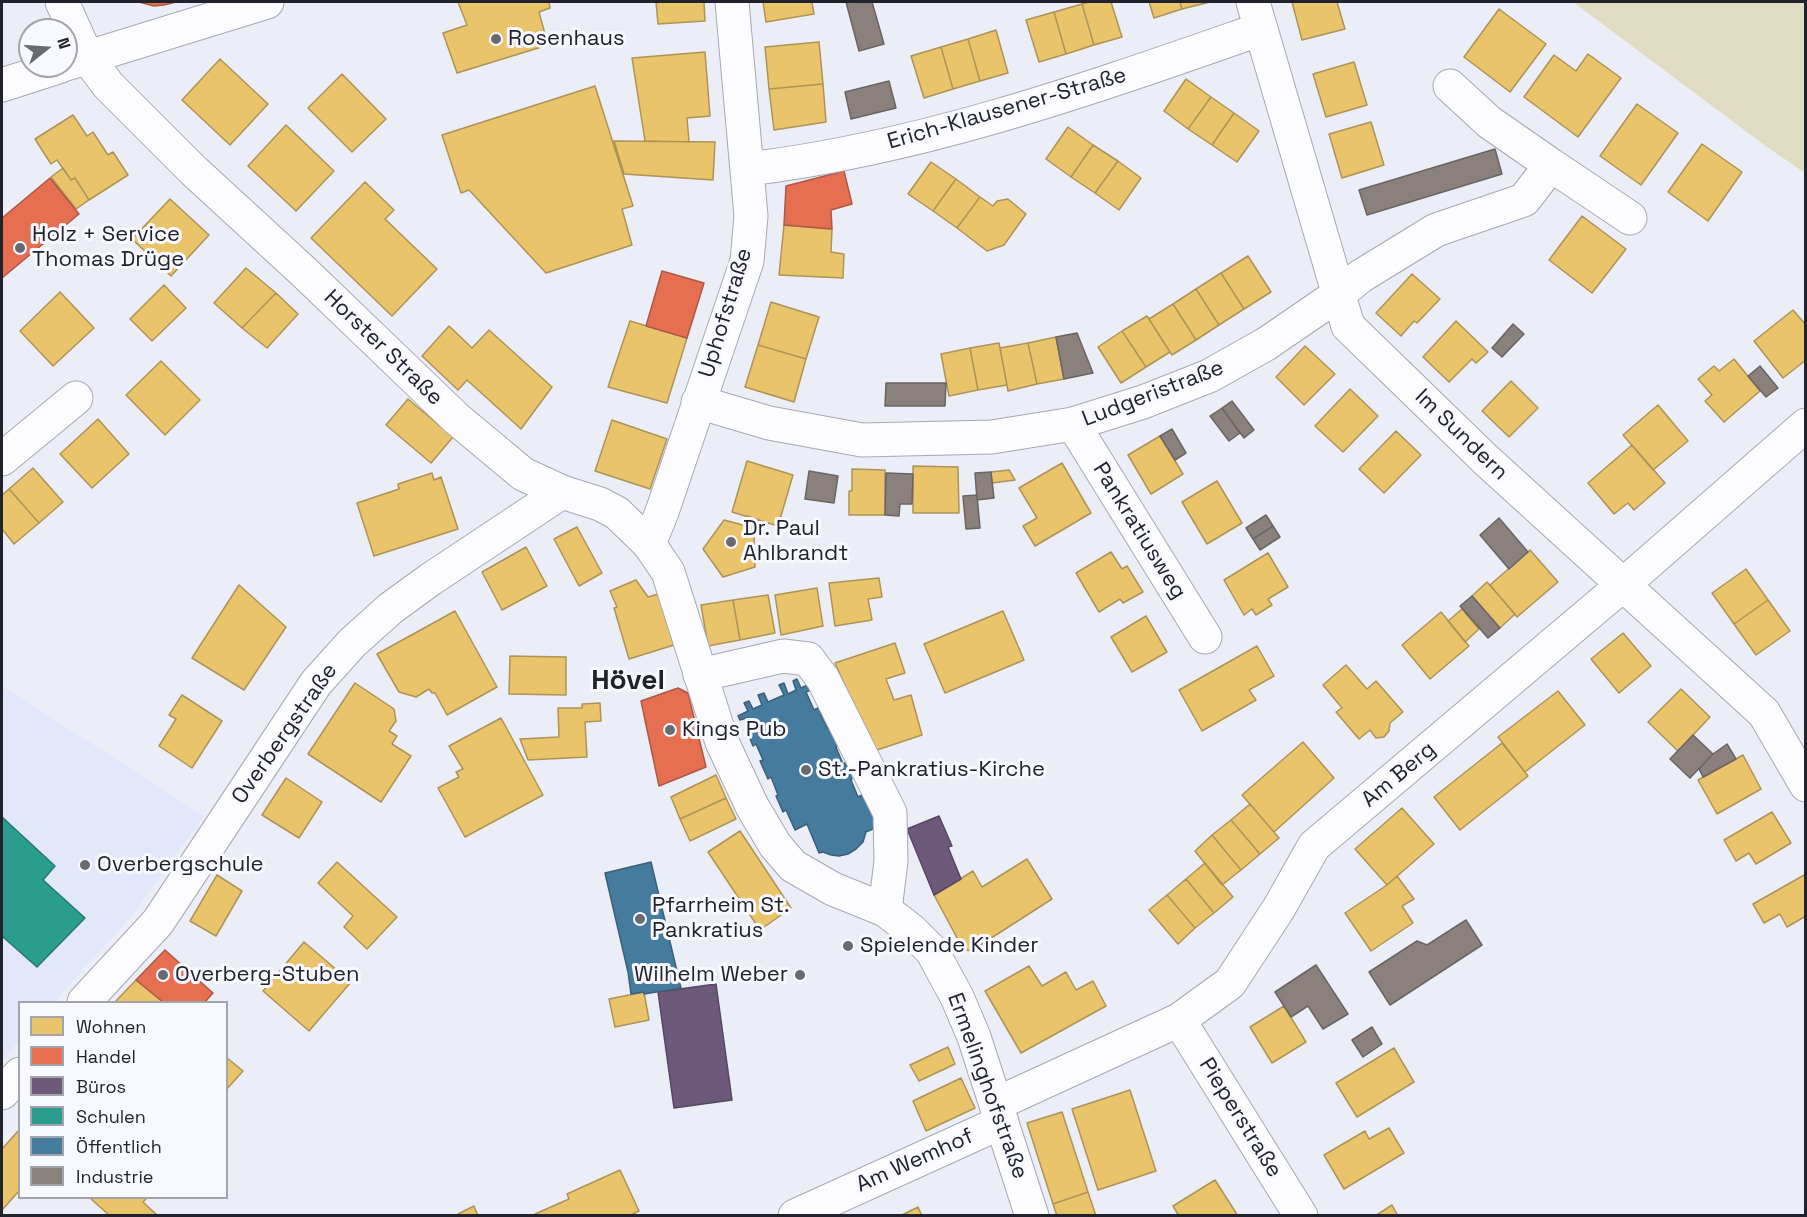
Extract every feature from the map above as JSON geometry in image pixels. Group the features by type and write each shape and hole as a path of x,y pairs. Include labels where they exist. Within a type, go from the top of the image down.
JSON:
{"street":[{"name":"Horster Straße","path":"62,2 64,18"},
{"path":"78,61 267,2"},
{"name":"Uphofstraße","path":"649,544 662,512 747,261 751,216 732,2"},
{"name":"Erich-Klausener-Straße","path":"748,169 851,152 932,134 1079,92 1257,15"},
{"name":"Im Sundern","path":"1257,15 1348,326 1485,459 1764,713 1806,785"},
{"name":"Horster Straße","path":"78,67 108,85 194,171 458,419 523,474 617,513 649,544 668,572 700,675"},
{"path":"2,85 24,78"},
{"path":"1450,86 1489,122 1630,218"},
{"name":"Ludgeristraße","path":"698,402 769,423 862,440 992,437 1073,424 1143,402 1209,376 1266,344 1339,294 1361,276 1436,230 1524,200 1551,165"},
{"path":"2,459 76,398"},
{"name":"Pankratiusweg","path":"1073,424 1206,637"},
{"name":"Am Berg","path":"999,1113 1179,1020 1230,983 1279,908 1314,846 1624,584 1806,425"},
{"name":"Overbergstraße","path":"85,1001 158,922 316,683 352,643 391,608 431,579 562,492"},
{"path":"700,675 783,656 808,659 824,679 890,813 891,861 885,910"},
{"name":"Ermelinghofstraße","path":"700,675 722,742 752,806 775,844 793,866 812,879 885,910 911,930 932,951 957,997 974,1037 1032,1215"},
{"name":"Pieperstraße","path":"1179,1020 1301,1215"},
{"path":"2,1093 18,1076"},
{"name":"Am Wemhof","path":"795,1215 999,1113"}],"shaded area":[{"path":"1573,2 1805,2 1805,173 1767,147"},
{"name":"Overbergschule","path":"2,686 204,816 134,913 55,1001 18,1001 18,1042 2,1061"}],"building: Wohnen":[{"name":"Rosenhaus","path":"458,2 549,2 550,8 539,12 548,45 457,73 443,33 467,25"},
{"path":"656,2 704,2 705,21 658,24"},
{"path":"763,2 812,2 814,14 766,22"},
{"path":"1111,2 1122,37 1094,45 1082,4"},
{"path":"1149,2 1180,2 1182,9 1154,18"},
{"path":"1180,2 1210,2 1182,9"},
{"path":"1292,2 1337,2 1345,29 1302,40"},
{"path":"1082,4 1094,45 1066,54 1054,12"},
{"path":"1499,9 1546,44 1510,92 1464,57"},
{"path":"1054,12 1066,54 1039,62 1026,20"},
{"path":"996,30 1008,73 980,81 968,39"},
{"path":"968,39 980,81 953,89 941,47"},
{"path":"819,42 823,84 769,89 765,47"},
{"path":"941,47 953,89 924,98 911,56"},
{"path":"705,52 710,116 687,118 689,142 645,141 632,58"},
{"path":"1588,54 1621,78 1578,137 1524,97 1554,55 1576,71"},
{"path":"220,59 268,104 230,145 182,100"},
{"path":"1354,62 1367,105 1326,117 1313,74"},
{"path":"342,74 386,119 352,152 308,108"},
{"path":"1186,79 1211,97 1188,129 1164,111"},
{"path":"823,84 826,122 774,130 769,89"},
{"path":"595,86 633,206 622,209 632,245 546,273 469,190 461,193 442,135"},
{"path":"1211,97 1234,113 1212,145 1188,129"},
{"path":"1637,104 1678,133 1641,185 1600,156"},
{"path":"1234,113 1259,131 1237,162 1212,145"},
{"path":"73,115 87,136 93,132 108,155 113,152 128,175 89,200 75,178 71,180 57,160 51,164 35,139"},
{"path":"1371,122 1384,165 1342,178 1329,134"},
{"path":"286,125 334,171 296,211 248,166"},
{"path":"1068,127 1093,145 1071,177 1046,159"},
{"path":"614,141 715,142 713,180 624,174"},
{"path":"1702,144 1742,172 1708,221 1668,192"},
{"path":"1093,145 1118,161 1095,193 1071,177"},
{"path":"1118,161 1141,178 1119,210 1095,193"},
{"path":"931,162 956,179 933,211 908,194"},
{"path":"63,168 71,180 75,178 89,200 76,209 51,177"},
{"path":"956,179 980,197 957,228 933,211"},
{"path":"365,182 394,210 385,219 437,269 392,316 311,238"},
{"path":"980,197 993,206 997,201 1008,199 1026,214 1004,245 987,251 957,228"},
{"path":"170,199 209,235 171,276 132,239"},
{"path":"1582,216 1626,249 1592,293 1549,260"},
{"path":"784,225 832,229 831,252 844,254 843,278 779,275"},
{"path":"1248,256 1271,292 1244,309 1221,273"},
{"path":"246,268 276,293 242,328 214,303"},
{"path":"1221,273 1244,309 1219,325 1196,289"},
{"path":"1412,274 1440,299 1417,323 1414,321 1401,336 1376,313"},
{"path":"164,285 186,308 152,341 130,319"},
{"path":"1196,289 1219,325 1196,340 1173,304"},
{"path":"60,292 94,328 53,366 20,331"},
{"path":"276,293 298,314 267,348 242,328"},
{"path":"771,302 819,317 806,359 758,345"},
{"path":"1173,304 1196,340 1172,355 1149,319"},
{"path":"1793,310 1806,325 1806,360 1783,378 1754,341"},
{"path":"1147,316 1170,352 1146,367 1122,331"},
{"path":"630,321 687,338 667,403 608,387"},
{"path":"1456,321 1488,352 1476,363 1472,359 1449,382 1423,357"},
{"path":"449,326 472,348 489,330 552,387 521,429 467,380 458,390 422,356"},
{"path":"1122,331 1146,367 1121,383 1098,347"},
{"path":"1056,337 1064,379 1037,384 1028,343"},
{"path":"999,343 1007,385 978,390 970,348"},
{"path":"1028,343 1037,384 1008,391 1000,348"},
{"path":"758,345 806,359 794,402 745,387"},
{"path":"1305,346 1335,374 1304,405 1276,377"},
{"path":"970,348 978,390 949,396 941,354"},
{"path":"1734,359 1760,391 1724,422 1705,401 1712,395 1698,379 1714,366 1719,371"},
{"path":"161,361 200,400 165,435 126,395"},
{"path":"1511,381 1538,408 1509,437 1482,411"},
{"path":"1350,389 1378,416 1343,452 1315,426"},
{"path":"408,399 453,437 431,463 386,425"},
{"path":"1658,405 1688,441 1653,470 1623,435"},
{"path":"98,419 129,454 92,488 60,454"},
{"path":"612,420 667,439 650,489 595,471"},
{"path":"1396,431 1421,455 1384,493 1359,469"},
{"path":"1160,436 1183,474 1151,494 1128,455"},
{"path":"1632,445 1665,483 1634,510 1628,503 1614,514 1588,483"},
{"path":"747,461 793,475 778,526 732,512"},
{"path":"1062,463 1091,513 1035,546 1023,526 1037,518 1019,488"},
{"path":"913,466 958,467 959,513 913,513"},
{"path":"33,468 63,502 39,523 9,489"},
{"path":"852,469 885,470 885,515 849,515"},
{"path":"1009,470 1015,480 992,483 991,472"},
{"path":"432,473 434,480 441,477 458,529 374,556 357,503 399,489 398,484"},
{"path":"1217,481 1242,523 1207,544 1182,502"},
{"path":"9,489 39,523 14,544 2,529 2,495"},
{"name":"Dr. Paul Ahlbrandt","path":"747,516 759,520 754,535 755,567 723,577 703,549 724,520 743,525"},
{"path":"577,527 602,573 579,586 554,539"},
{"path":"526,547 547,586 502,610 482,572"},
{"path":"1530,550 1558,582 1517,617 1490,585"},
{"path":"1111,552 1122,569 1127,566 1143,592 1123,603 1120,599 1099,612 1076,573"},
{"path":"1268,553 1288,587 1268,599 1272,605 1256,615 1252,609 1244,615 1224,580"},
{"path":"1746,569 1768,600 1734,624 1712,593"},
{"path":"879,578 882,597 868,599 872,620 835,626 829,583"},
{"path":"636,580 648,597 658,594 674,645 629,659 614,608 617,607 610,591"},
{"path":"1487,582 1515,614 1500,628 1472,596"},
{"path":"239,585 286,627 244,690 192,658"},
{"path":"817,588 823,626 781,635 775,595"},
{"path":"768,595 775,633 740,640 733,600"},
{"path":"733,600 740,640 708,646 701,605"},
{"path":"1768,600 1790,631 1756,655 1734,624"},
{"path":"1462,609 1479,629 1465,642 1448,621"},
{"path":"455,611 497,687 447,715 435,693 429,689 416,697 399,692 377,654"},
{"path":"1003,611 1024,660 945,693 924,644"},
{"path":"1441,612 1469,646 1430,679 1402,645"},
{"path":"1146,616 1167,652 1132,672 1111,637"},
{"path":"1623,633 1651,666 1619,693 1591,659"},
{"path":"895,643 905,673 886,679 894,700 911,695 922,735 874,751 835,663"},
{"path":"1257,646 1274,676 1249,690 1256,700 1202,731 1179,690"},
{"path":"510,656 566,657 566,695 509,694"},
{"path":"1346,665 1367,689 1376,681 1403,712 1390,723 1389,731 1384,737 1376,738 1370,730 1359,739 1336,712 1342,708 1323,685"},
{"path":"355,683 394,709 396,721 389,731 397,736 392,744 411,756 381,802 308,754"},
{"path":"1681,689 1710,717 1678,751 1648,722"},
{"path":"1558,691 1585,725 1525,772 1498,737"},
{"path":"182,695 222,721 192,768 159,746 176,719 169,715"},
{"path":"600,703 601,721 585,722 587,757 528,760 520,739 559,737 558,708 582,708 582,704"},
{"path":"501,718 543,795 465,837 438,788 459,777 456,772 463,769 449,746"},
{"path":"1303,742 1334,778 1274,832 1242,795"},
{"path":"1502,743 1528,776 1460,830 1434,797"},
{"path":"1743,755 1761,789 1717,814 1698,780"},
{"path":"716,775 726,798 680,819 671,797"},
{"path":"286,778 322,802 299,838 262,815"},
{"path":"726,798 736,819 690,841 680,819"},
{"path":"1250,804 1279,838 1260,854 1231,820"},
{"path":"1402,808 1434,844 1387,885 1355,849"},
{"path":"1772,812 1791,843 1756,864 1749,853 1736,861 1724,840"},
{"path":"1231,820 1260,854 1241,870 1212,835"},
{"path":"740,831 791,908 760,930 708,852"},
{"path":"1212,835 1241,870 1222,885 1195,851"},
{"path":"1027,859 1052,899 971,951 963,949 934,895 973,871 982,887"},
{"path":"337,862 397,917 367,949 344,927 353,916 318,883"},
{"path":"1205,863 1233,897 1214,913 1186,879"},
{"path":"1806,874 1806,916 1787,927 1780,914 1764,923 1753,904"},
{"path":"217,875 242,891 216,936 190,921"},
{"path":"1397,876 1414,899 1402,906 1413,923 1371,951 1345,913"},
{"path":"1186,879 1214,913 1195,928 1167,895"},
{"path":"1167,895 1195,928 1178,944 1149,910"},
{"path":"304,942 351,982 309,1031 263,991"},
{"path":"1029,966 1042,986 1066,972 1076,990 1093,981 1106,1006 1021,1053 985,991"},
{"path":"136,980 162,1001 116,1001"},
{"path":"644,992 649,1020 615,1027 609,999"},
{"path":"1284,1006 1306,1042 1272,1063 1250,1027"},
{"path":"948,1047 955,1064 919,1081 910,1065"},
{"path":"1394,1048 1414,1082 1357,1117 1336,1083"},
{"path":"228,1059 243,1071 228,1088"},
{"path":"961,1078 975,1108 926,1131 913,1101"},
{"path":"1130,1090 1156,1171 1098,1190 1072,1109"},
{"path":"1062,1112 1088,1192 1053,1204 1027,1123"},
{"path":"1389,1128 1404,1153 1344,1189 1324,1155 1365,1131 1369,1139"},
{"path":"18,1131 18,1192 2,1210 2,1149"},
{"path":"620,1170 639,1211 629,1216 536,1216 535,1214 569,1199 567,1194"},
{"path":"1215,1180 1238,1216 1179,1216 1173,1206"},
{"path":"1088,1192 1096,1216 1057,1216 1053,1204"},
{"path":"91,1199 146,1199 143,1202 158,1216 110,1216"},
{"path":"1392,1205 1398,1216 1375,1216"},
{"path":"474,1206 478,1216 459,1216 458,1214"},
{"path":"918,1207 922,1216 900,1216"}],"building: Handel":[{"path":"139,2 176,2 154,6"},
{"path":"844,171 852,204 831,210 832,229 784,225 786,186"},
{"name":"Holz + Service Thomas Drüge","path":"50,178 79,214 2,278 2,218"},
{"path":"662,271 704,283 687,338 646,326"},
{"path":"678,688 688,693 706,767 659,786 641,701"},
{"path":"165,950 213,993 206,1001 162,1001 136,980"}],"building: Büros":[{"path":"939,816 952,846 948,847 961,879 934,895 907,829"},
{"path":"716,984 732,1100 674,1108 658,992"}],"building: Schulen":[{"path":"2,817 55,866 43,880 85,918 37,967 3,937 2,939"}],"building: Öffentlich":[{"name":"St.-Pankratius-Kirche","path":"797,679 801,688 810,684 813,689 806,692 814,710 820,707 828,729 831,728 838,745 836,747 858,797 870,791 884,824 866,832 863,842 848,854 839,856 819,853 807,824 795,830 786,810 783,812 771,777 768,779 756,744 753,746 748,734 753,732 747,718 740,720 738,716 748,711 744,703 749,701 753,709 762,705 758,695 764,693 768,702 784,695 779,685 784,683 788,694 796,690 793,681"},
{"name":"Pfarrheim St. Pankratius","path":"651,862 681,988 631,994 605,873"}],"building: Industrie":[{"path":"846,2 872,2 884,44 859,51"},
{"path":"889,81 896,108 851,119 845,92"},
{"path":"1495,149 1502,174 1367,215 1359,190"},
{"path":"1513,324 1524,334 1502,357 1492,348"},
{"path":"1077,333 1093,373 1064,379 1056,337"},
{"path":"1760,366 1778,388 1766,397 1748,376"},
{"path":"886,383 946,383 945,406 885,406"},
{"path":"1232,401 1254,430 1244,438 1222,408"},
{"path":"1222,408 1240,433 1229,441 1210,416"},
{"path":"1172,429 1186,453 1175,460 1160,436"},
{"path":"809,471 838,476 834,503 805,499"},
{"path":"991,472 994,498 977,500 975,473"},
{"path":"886,473 913,474 912,504 900,504 899,516 885,515"},
{"path":"977,495 980,528 966,529 963,496"},
{"path":"1266,515 1273,526 1253,539 1246,528"},
{"path":"1499,518 1528,552 1509,569 1480,535"},
{"path":"1273,526 1280,537 1260,550 1253,539"},
{"path":"1472,596 1500,628 1488,638 1460,606"},
{"path":"1693,735 1713,754 1690,778 1670,759"},
{"path":"1727,744 1736,759 1703,777 1699,769 1713,754"},
{"path":"1466,920 1482,945 1390,1005 1369,972 1417,941 1427,945"},
{"path":"1316,965 1348,1014 1323,1029 1308,1006 1291,1017 1275,992"},
{"path":"1372,1027 1382,1044 1363,1057 1352,1040"}],"place":[{"name":"Rosenhaus","path":"496,39"},
{"name":"Holz + Service Thomas Drüge","path":"20,248"},
{"name":"Dr. Paul Ahlbrandt","path":"731,542"},
{"name":"Kings Pub","path":"670,730"},
{"name":"St.-Pankratius-Kirche","path":"806,770"},
{"name":"Overbergschule","path":"85,865"},
{"name":"Pfarrheim St. Pankratius","path":"640,919"},
{"name":"Spielende Kinder","path":"848,946"},
{"name":"Overberg-Stuben","path":"163,975"},
{"name":"Wilhelm Weber","path":"800,975"}],"district":[{"name":"Hövel","path":"628,681"}]}
